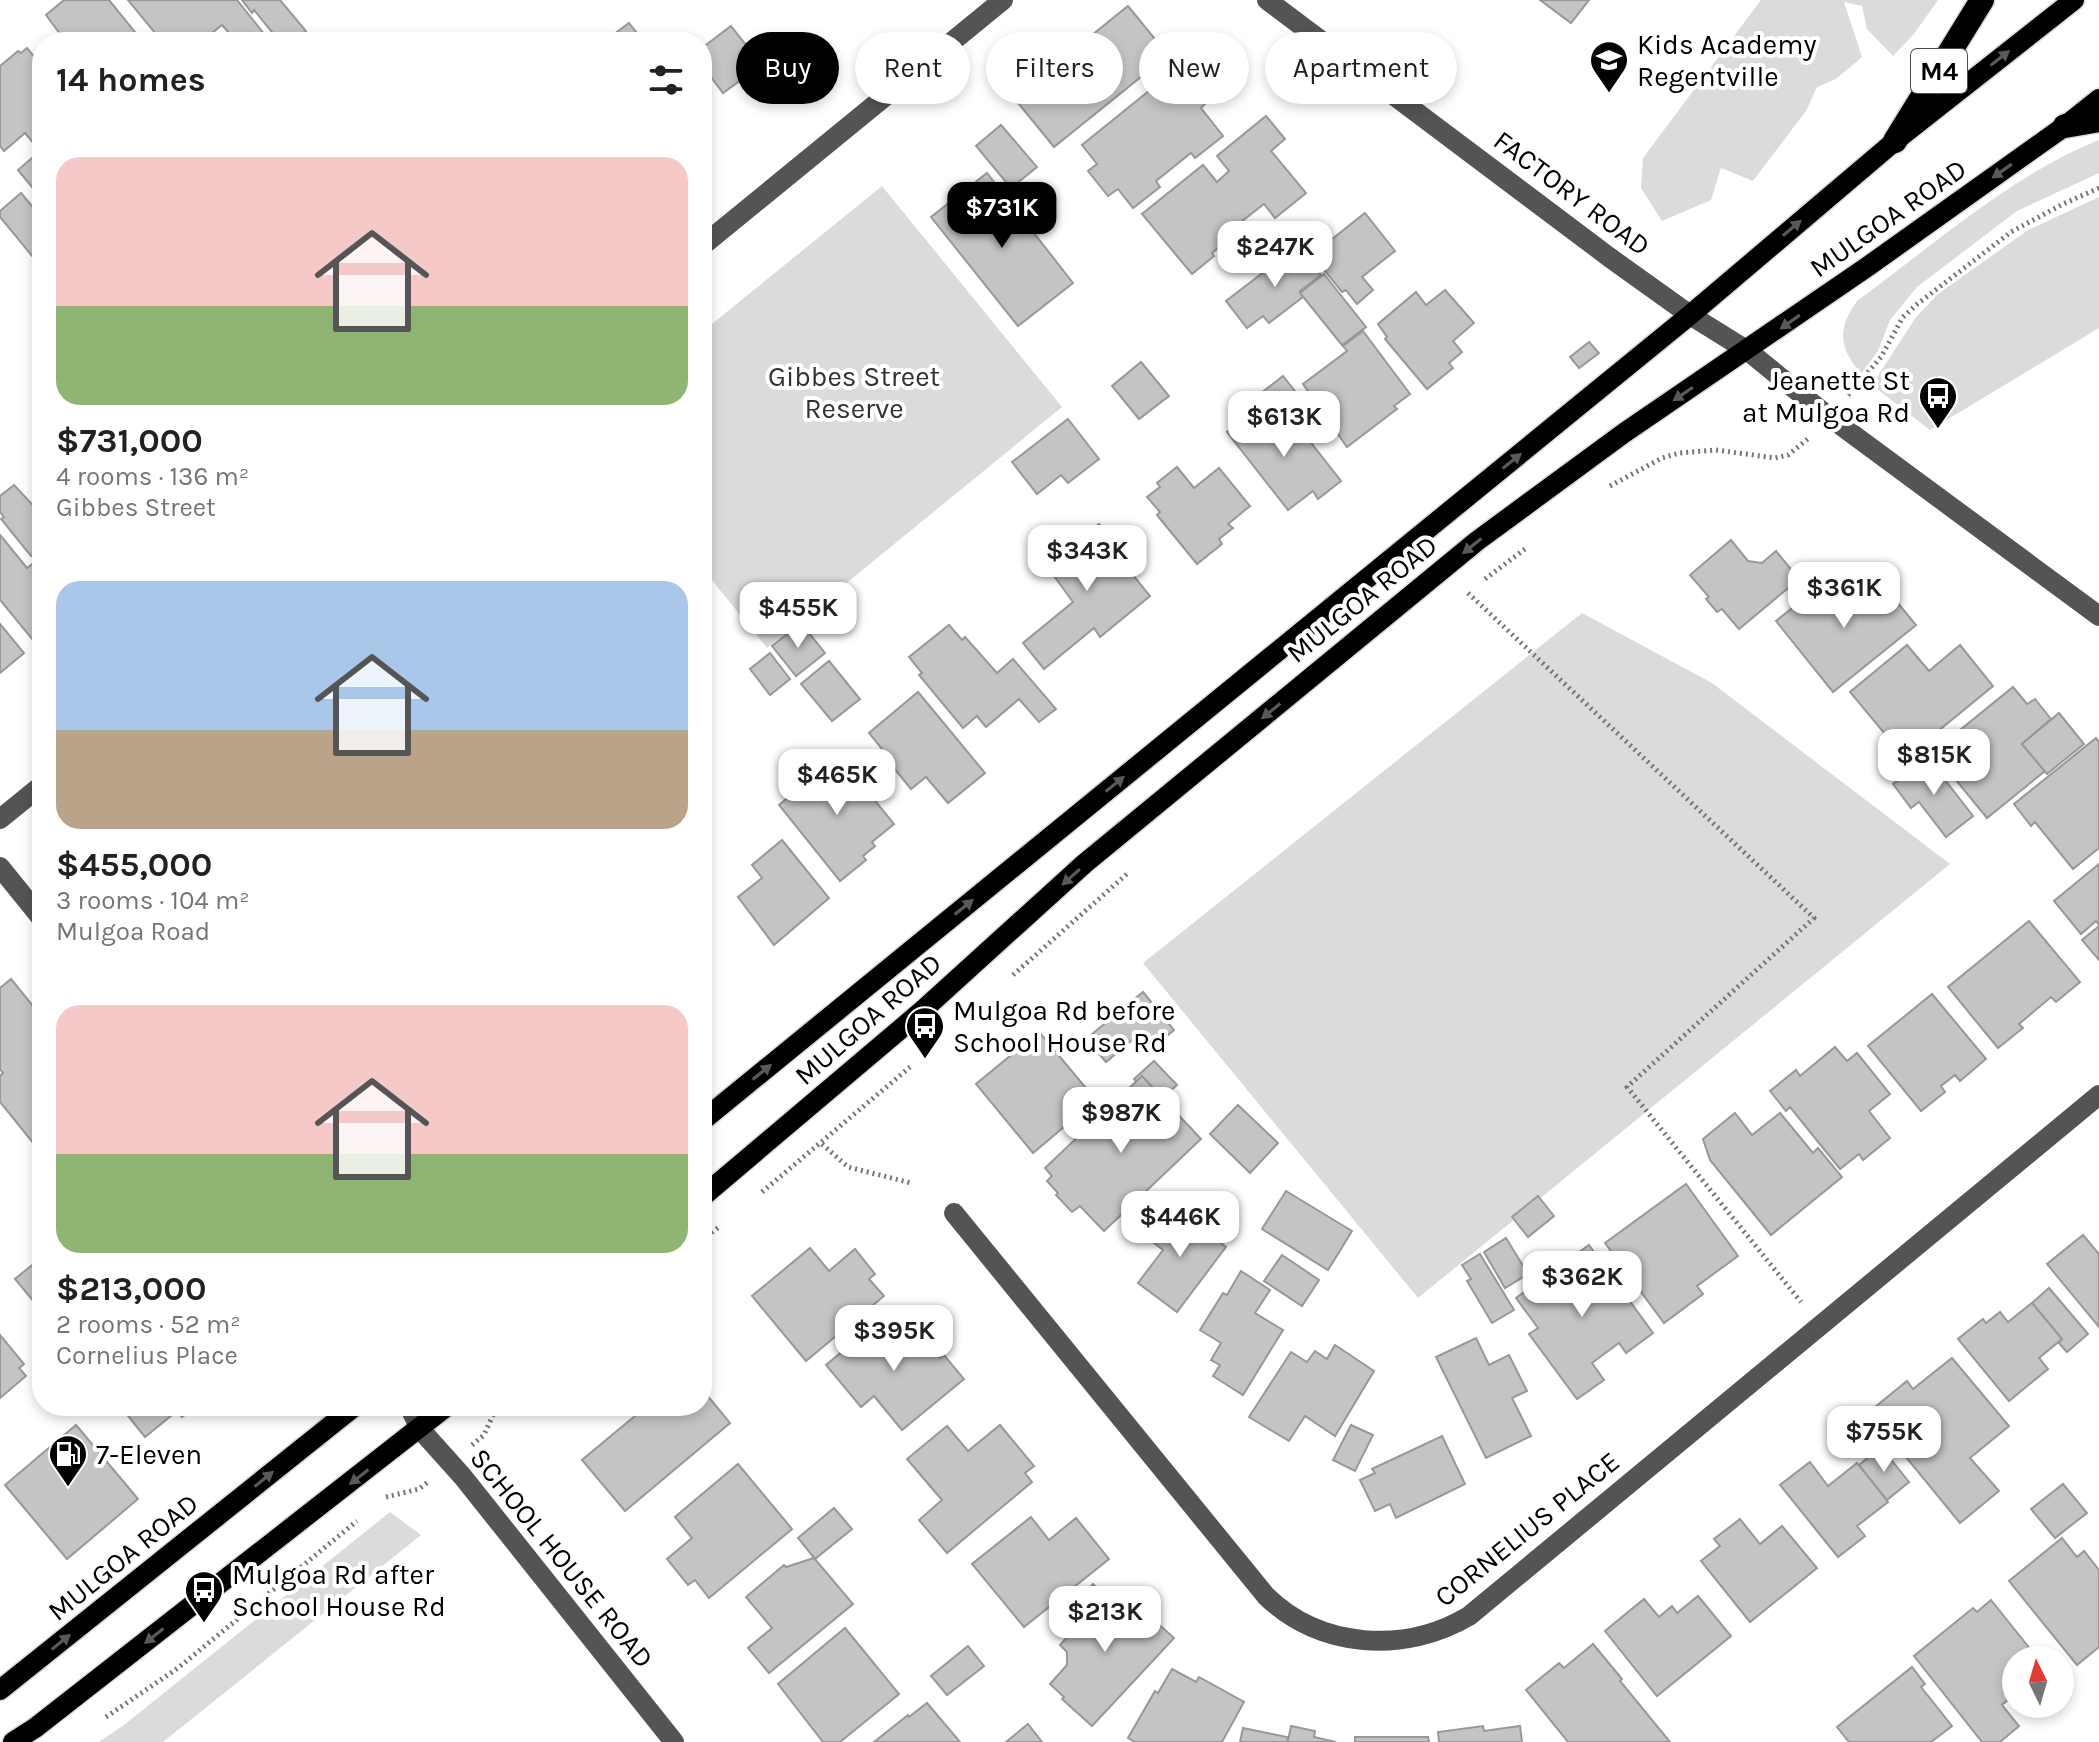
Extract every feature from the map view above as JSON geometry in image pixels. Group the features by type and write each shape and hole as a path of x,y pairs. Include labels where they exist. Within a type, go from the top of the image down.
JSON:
{"highway":[{"name":"M4","path":"1895,141 1982,0"},
{"path":"2065,126 2099,120"}],"main road":[{"name":"MULGOA ROAD","path":"712,1113 1690,315 1895,141 2074,0"},
{"name":"MULGOA ROAD","path":"712,1189 923,1010 1084,864 1464,551 1624,433 1748,351 2099,99"},
{"name":"MULGOA ROAD","path":"0,1690 342,1416"},
{"path":"13,1742 435,1416"}],"street":[{"path":"712,238 1003,0"},
{"name":"FACTORY ROAD","path":"1267,0 1690,315 1748,351 1828,416 2099,616"},
{"path":"0,819 32,793"},
{"path":"0,867 32,907"},
{"name":"CORNELIUS PLACE","path":"954,1213 1266,1596 1297,1622 1319,1632 1341,1637 1399,1640 1445,1630 1469,1616 2099,1095"},
{"name":"SCHOOL HOUSE ROAD","path":"414,1416 420,1429 463,1477 674,1742"}],"path":[{"path":"1863,381 1881,357 1903,317 1953,275 2011,232 2099,188"},
{"path":"1604,489 1662,458 1679,453 1716,450 1775,458 1788,455 1804,443"},
{"path":"1456,601 1530,545"},
{"path":"1468,593 1814,918 1627,1087 1820,1324"},
{"path":"1008,980 1135,867"},
{"path":"750,1202 915,1062"},
{"path":"822,1144 848,1167 911,1183"},
{"path":"712,1232 726,1221"},
{"path":"484,1435 493,1416"},
{"path":"377,1504 389,1494 419,1489"},
{"path":"105,1717 178,1668 366,1514"}],"green space":[{"path":"1761,0 1938,0 1914,34 1893,56 1867,29 1862,6 1844,2 1862,57 1836,79 1817,87 1806,111 1753,181 1721,168 1711,200 1662,221 1641,188 1643,158"},
{"path":"2099,140 2099,173 2017,211 1917,287 1890,320 1878,351 1861,374 1848,355 1843,338 1846,320 1857,301 2004,191 2067,154"},
{"name":"Gibbes Street Reserve","path":"882,186 1062,407 767,648 712,580 712,324"},
{"path":"2099,197 2099,328 1930,430 1872,385 1916,317 1938,294 2028,230"},
{"path":"1582,613 1712,683 1950,864 1418,1298 1143,963"},
{"path":"390,1512 421,1535 163,1742 99,1742 124,1725"}],"building":[{"path":"64,0 109,0 135,32 59,32 46,15"},
{"path":"128,0 237,0 263,32 228,32 222,25 213,32 154,32"},
{"path":"242,0 280,0 306,31 272,32 254,10 252,13"},
{"path":"1540,0 1589,0 1571,23"},
{"path":"1128,6 1149,32 1139,32 1139,78 1123,91 1123,32 1096,32"},
{"path":"629,23 636,32 617,32"},
{"path":"731,26 736,32 736,84 723,93 712,78 712,40"},
{"path":"27,48 32,54 32,141 25,133 4,151 0,146 0,66 18,51 21,53"},
{"path":"1139,99 1139,104 1205,104 1201,108 1223,136 1195,158 1191,153 1156,181 1160,187 1133,208 1118,189 1108,196 1088,171 1097,164 1082,145"},
{"path":"1019,104 1107,104 1054,147"},
{"path":"1266,116 1285,139 1271,151 1306,193 1275,218 1264,204 1241,222 1245,227 1212,253 1214,256 1192,274 1142,214 1203,165 1217,182 1229,171 1217,156"},
{"path":"1001,125 1037,167 1011,188 976,146"},
{"path":"32,158 32,187 18,170"},
{"path":"987,173 1073,283 1018,326 931,217"},
{"path":"21,193 32,206 32,256 0,217 0,211"},
{"path":"1365,213 1395,251 1362,277 1373,290 1357,304 1346,290 1342,292 1312,255"},
{"path":"1298,246 1321,275 1300,291 1303,297 1269,323 1263,316 1247,328 1226,301"},
{"path":"1324,274 1366,327 1342,345 1300,293"},
{"path":"1445,290 1474,323 1453,341 1462,352 1449,363 1453,368 1427,389 1385,339 1387,337 1378,324 1416,292 1426,305"},
{"path":"1363,331 1410,394 1394,406 1397,409 1347,447 1303,384 1347,351 1343,346"},
{"path":"1589,342 1599,353 1579,368 1570,357"},
{"path":"1141,362 1169,396 1139,419 1112,386"},
{"path":"1283,376 1311,411 1289,429 1260,394"},
{"path":"1256,410 1261,416 1268,410 1290,438 1301,430 1341,481 1318,499 1313,491 1288,510 1227,432"},
{"path":"1068,419 1099,459 1068,483 1061,475 1037,494 1012,462"},
{"path":"1177,467 1194,488 1219,468 1250,506 1228,524 1233,528 1219,539 1222,544 1197,564 1157,515 1160,512 1147,497 1160,487 1157,483"},
{"path":"14,485 32,504 31,556 1,519 4,517 0,512 0,496"},
{"path":"1099,524 1135,563 1128,569 1150,596 1100,637 1094,628 1044,669 1023,643 1073,602 1043,561 1074,535 1079,540"},
{"path":"0,535 27,568 32,564 32,639 0,600"},
{"path":"1731,540 1748,561 1762,563 1776,551 1799,579 1739,629 1722,609 1717,612 1690,575"},
{"path":"1827,580 1835,591 1842,586 1857,606 1883,585 1916,625 1833,692 1776,621"},
{"path":"801,623 825,653 796,676 772,646"},
{"path":"0,624 24,653 0,673"},
{"path":"949,625 962,640 965,637 997,673 1013,659 1056,709 1039,722 1019,699 986,727 977,716 963,728 919,675 922,673 909,657"},
{"path":"1907,645 1929,671 1960,645 1993,686 1905,758 1850,692"},
{"path":"770,653 790,679 770,695 750,669"},
{"path":"829,661 860,699 832,721 801,684"},
{"path":"2013,687 2027,704 2035,699 2051,719 2022,744 2045,771 1987,818 1933,752"},
{"path":"918,692 985,773 948,803 926,777 911,789 869,733"},
{"path":"2059,713 2084,744 2047,774 2022,744"},
{"path":"2096,738 2099,742 2099,848 2073,869 2035,822 2031,826 2014,804"},
{"path":"839,756 894,824 872,842 875,846 863,856 866,860 840,881 779,805"},
{"path":"1928,758 1973,816 1946,837 1919,802 1911,808 1893,784"},
{"path":"782,840 829,898 774,945 738,897 762,878 752,865"},
{"path":"2099,864 2099,925 2096,921 2081,934 2054,901"},
{"path":"2029,921 2080,982 2056,1002 2051,997 2019,1024 2023,1028 1998,1048 1948,987"},
{"path":"2099,926 2099,960 2082,940"},
{"path":"11,979 32,1005 32,1142 0,1102 0,1076 3,1073 0,1069 0,988"},
{"path":"1143,992 1174,1030 1150,1050 1138,1035 1106,1062 1086,1039"},
{"path":"1932,994 1986,1059 1960,1081 1955,1075 1941,1086 1945,1092 1921,1111 1868,1046"},
{"path":"1039,1032 1096,1100 1033,1153 976,1084"},
{"path":"1835,1047 1847,1061 1857,1053 1890,1094 1869,1111 1890,1138 1863,1160 1859,1154 1840,1169 1790,1107 1786,1111 1770,1091 1796,1070 1800,1076"},
{"path":"1154,1061 1177,1085 1157,1103 1134,1079"},
{"path":"1142,1076 1201,1139 1104,1231 1080,1206 1072,1212 1056,1195 1058,1193 1047,1181 1052,1176 1045,1168"},
{"path":"1238,1105 1278,1143 1250,1173 1210,1134"},
{"path":"1735,1113 1752,1135 1780,1113 1813,1153 1818,1148 1842,1177 1771,1235 1710,1160 1703,1139"},
{"path":"1686,1184 1738,1256 1697,1286 1703,1294 1664,1323 1605,1243"},
{"path":"1286,1191 1352,1231 1328,1270 1262,1229"},
{"path":"1538,1196 1554,1216 1528,1237 1512,1217"},
{"path":"1173,1207 1226,1247 1177,1312 1138,1283 1163,1250 1149,1239"},
{"path":"2083,1235 2099,1254 2099,1327 2047,1264"},
{"path":"1506,1238 1528,1274 1505,1288 1484,1252"},
{"path":"1589,1245 1653,1333 1626,1353 1619,1343 1592,1363 1604,1380 1577,1399 1529,1334 1538,1328 1516,1298"},
{"path":"810,1248 829,1271 855,1249 875,1274 869,1279 884,1296 806,1361 752,1296"},
{"path":"1480,1254 1514,1310 1492,1323 1467,1281 1471,1279 1462,1265"},
{"path":"1282,1255 1319,1280 1302,1306 1264,1281"},
{"path":"32,1265 32,1300 15,1279"},
{"path":"1241,1271 1270,1290 1255,1313 1283,1330 1243,1395 1213,1376 1220,1365 1211,1360 1221,1343 1200,1330"},
{"path":"2049,1288 2088,1334 2067,1352 2058,1342 2062,1339 2032,1303"},
{"path":"2032,1303 2062,1339 2039,1358 2048,1369 2009,1401 1958,1339 1983,1319 1986,1323 2000,1312 2008,1322"},
{"path":"888,1314 919,1352 929,1344 940,1358 944,1355 964,1379 902,1430 874,1396 861,1407 826,1365"},
{"path":"0,1335 24,1364 19,1368 26,1376 0,1398"},
{"path":"1476,1338 1489,1365 1509,1355 1527,1391 1512,1398 1531,1436 1486,1458 1436,1357"},
{"path":"1335,1345 1374,1371 1335,1436 1305,1416 1289,1441 1249,1417 1291,1352 1307,1362 1315,1351 1327,1359"},
{"path":"1952,1358 2009,1426 1970,1458 1999,1491 1960,1523 1869,1412 1907,1381 1913,1389"},
{"path":"712,1401 730,1423 625,1511 582,1460 635,1416 712,1416"},
{"path":"128,1416 171,1416 145,1437"},
{"path":"76,1425 138,1499 67,1559 5,1485"},
{"path":"1000,1425 1034,1466 1025,1473 1032,1482 947,1553 919,1520 942,1500 907,1459 947,1426 968,1451"},
{"path":"1351,1425 1373,1435 1355,1471 1333,1460"},
{"path":"1442,1436 1465,1484 1396,1518 1390,1504 1375,1511 1360,1480 1375,1473 1372,1469"},
{"path":"1881,1447 1909,1482 1887,1500 1859,1465"},
{"path":"1810,1462 1828,1486 1857,1463 1888,1502 1857,1526 1865,1536 1838,1557 1780,1485"},
{"path":"738,1464 792,1529 709,1598 695,1580 688,1585 667,1559 692,1538 675,1517"},
{"path":"2063,1484 2087,1513 2055,1538 2031,1509"},
{"path":"834,1508 852,1529 815,1559 798,1538"},
{"path":"1031,1517 1049,1540 1076,1518 1109,1559 1024,1627 972,1564"},
{"path":"1740,1519 1760,1544 1782,1526 1817,1568 1750,1622 1701,1561 1720,1546 1714,1539"},
{"path":"2062,1538 2077,1557 2084,1551 2099,1570 2099,1647 2077,1665 2074,1646 2062,1646 2009,1581"},
{"path":"814,1558 853,1604 769,1673 748,1648 772,1628 746,1597 784,1565 786,1567"},
{"path":"1093,1584 1128,1615 1135,1608 1174,1638 1092,1726 1050,1684 1067,1665 1067,1652 1060,1645 1078,1625 1066,1615"},
{"path":"1698,1596 1731,1636 1657,1696 1605,1631 1644,1599 1659,1617 1672,1606 1677,1613"},
{"path":"1991,1600 2028,1646 2002,1646 2002,1718 2013,1718 2019,1726 2000,1742 1982,1742 1914,1656 1973,1608 1977,1612"},
{"path":"845,1628 899,1694 840,1742 823,1742 778,1684"},
{"path":"1593,1644 1670,1742 1568,1742 1526,1690 1559,1663 1564,1668"},
{"path":"968,1646 984,1666 947,1695 931,1676"},
{"path":"1912,1667 1925,1684 1921,1687 1952,1726 1931,1742 1849,1742 1837,1727"},
{"path":"1172,1669 1196,1682 1199,1677 1244,1702 1222,1742 1135,1742 1128,1738 1155,1691 1158,1693"},
{"path":"927,1703 960,1742 874,1742 908,1715"},
{"path":"1028,1724 1042,1742 1006,1742"},
{"path":"1291,1726 1315,1731 1314,1737 1336,1742 1240,1742 1243,1728 1287,1737 1288,1741"},
{"path":"1483,1726 1484,1731 1520,1726 1522,1742 1439,1742 1438,1732"},
{"path":"1355,1737 1428,1737 1429,1742 1355,1742"}],"place":[{"name":"Kids Academy Regentville","path":"1609,94"},
{"name":"Jeanette St at Mulgoa Rd","path":"1938,430"},
{"name":"Mulgoa Rd before School House Rd","path":"925,1060"},
{"name":"7-Eleven","path":"68,1488"},
{"name":"Mulgoa Rd after School House Rd","path":"204,1624"}]}
